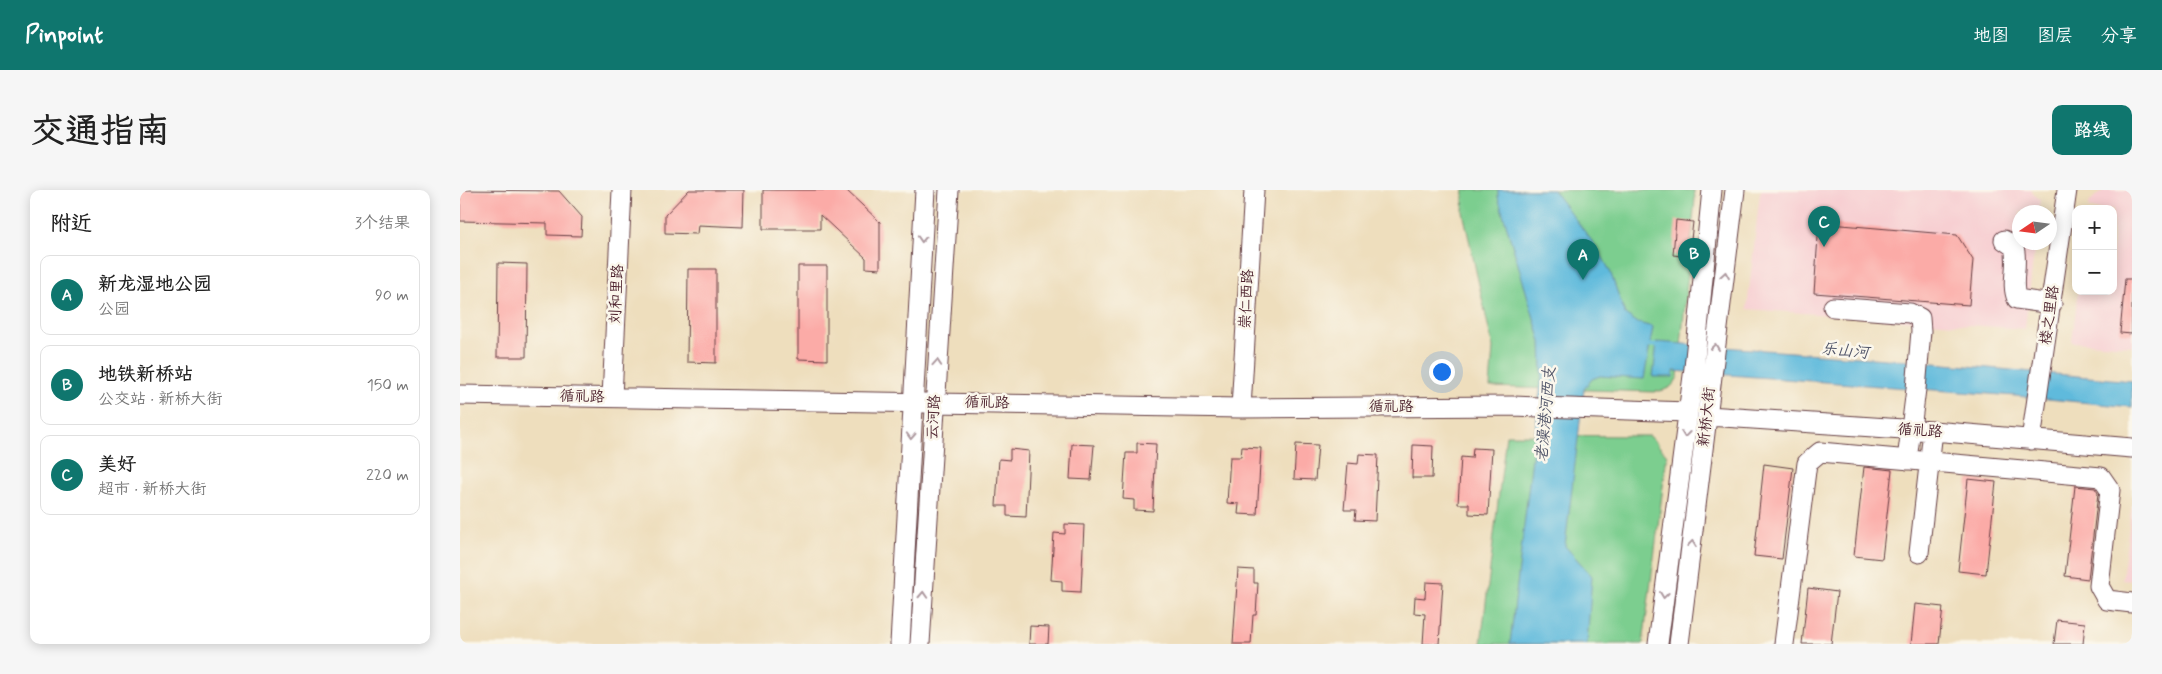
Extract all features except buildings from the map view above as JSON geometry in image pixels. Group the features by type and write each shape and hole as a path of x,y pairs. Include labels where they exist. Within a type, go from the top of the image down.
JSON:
{"street":[{"name":"刘和里路","path":"612,397 622,190"},
{"name":"云河路","path":"900,644 925,190"},
{"name":"云河路","path":"920,644 948,190"},
{"name":"崇仁西路","path":"1241,408 1254,190"},
{"name":"新桥大街","path":"1680,644 1708,416 1698,325 1712,190"},
{"name":"新桥大街","path":"1658,644 1688,412 1718,324 1735,190"},
{"name":"楼之里路","path":"2032,440 2067,190"},
{"path":"2004,240 2014,247 2017,256 2013,291 2017,300 2052,304"},
{"path":"1833,306 1910,313 1920,318 1921,330 1916,389 1907,460"},
{"name":"循礼路","path":"460,395 913,401 1241,408 1513,406 1688,412"},
{"name":"循礼路","path":"1708,416 1933,431 2132,448"},
{"path":"1919,552 1933,431"},
{"path":"1784,644 1807,463 1820,452 2101,477 2110,490 2099,586 2107,600 2132,604"}],"shaded area":[{"path":"1762,190 2031,190 2040,200 2039,205 2012,205 2012,250 2034,250 2025,329 1747,309 1760,192"},
{"path":"2103,190 2132,190 2132,346 2072,342 2078,295 2117,295 2117,205 2089,205"},
{"path":"2132,503 2132,581 2122,580"}],"green space":[{"path":"1464,190 1694,190 1695,199 1678,377 1673,384 1665,390 1654,392 1490,387 1493,348 1463,212"},
{"path":"1506,435 1650,436 1667,455 1643,644 1481,644"}],"water":[{"name":"老澡港河西支","path":"1498,190 1553,190 1598,249 1610,271 1625,314 1638,323 1653,327 1644,379 1600,376 1592,379 1584,389 1565,546 1592,576 1587,644 1510,644 1542,373 1541,342 1498,197"},
{"path":"1657,342 1912,361 2132,381 2132,407 2016,396 1674,371 1673,377 1653,377"}],"waterway":[{"name":"乐山河","path":"1646,345 1661,346"}],"place":[{"name":"美好","path":"1824,247"},
{"name":"地铁新桥站","path":"1694,279"},
{"name":"新龙湿地公园","path":"1583,280"}]}
